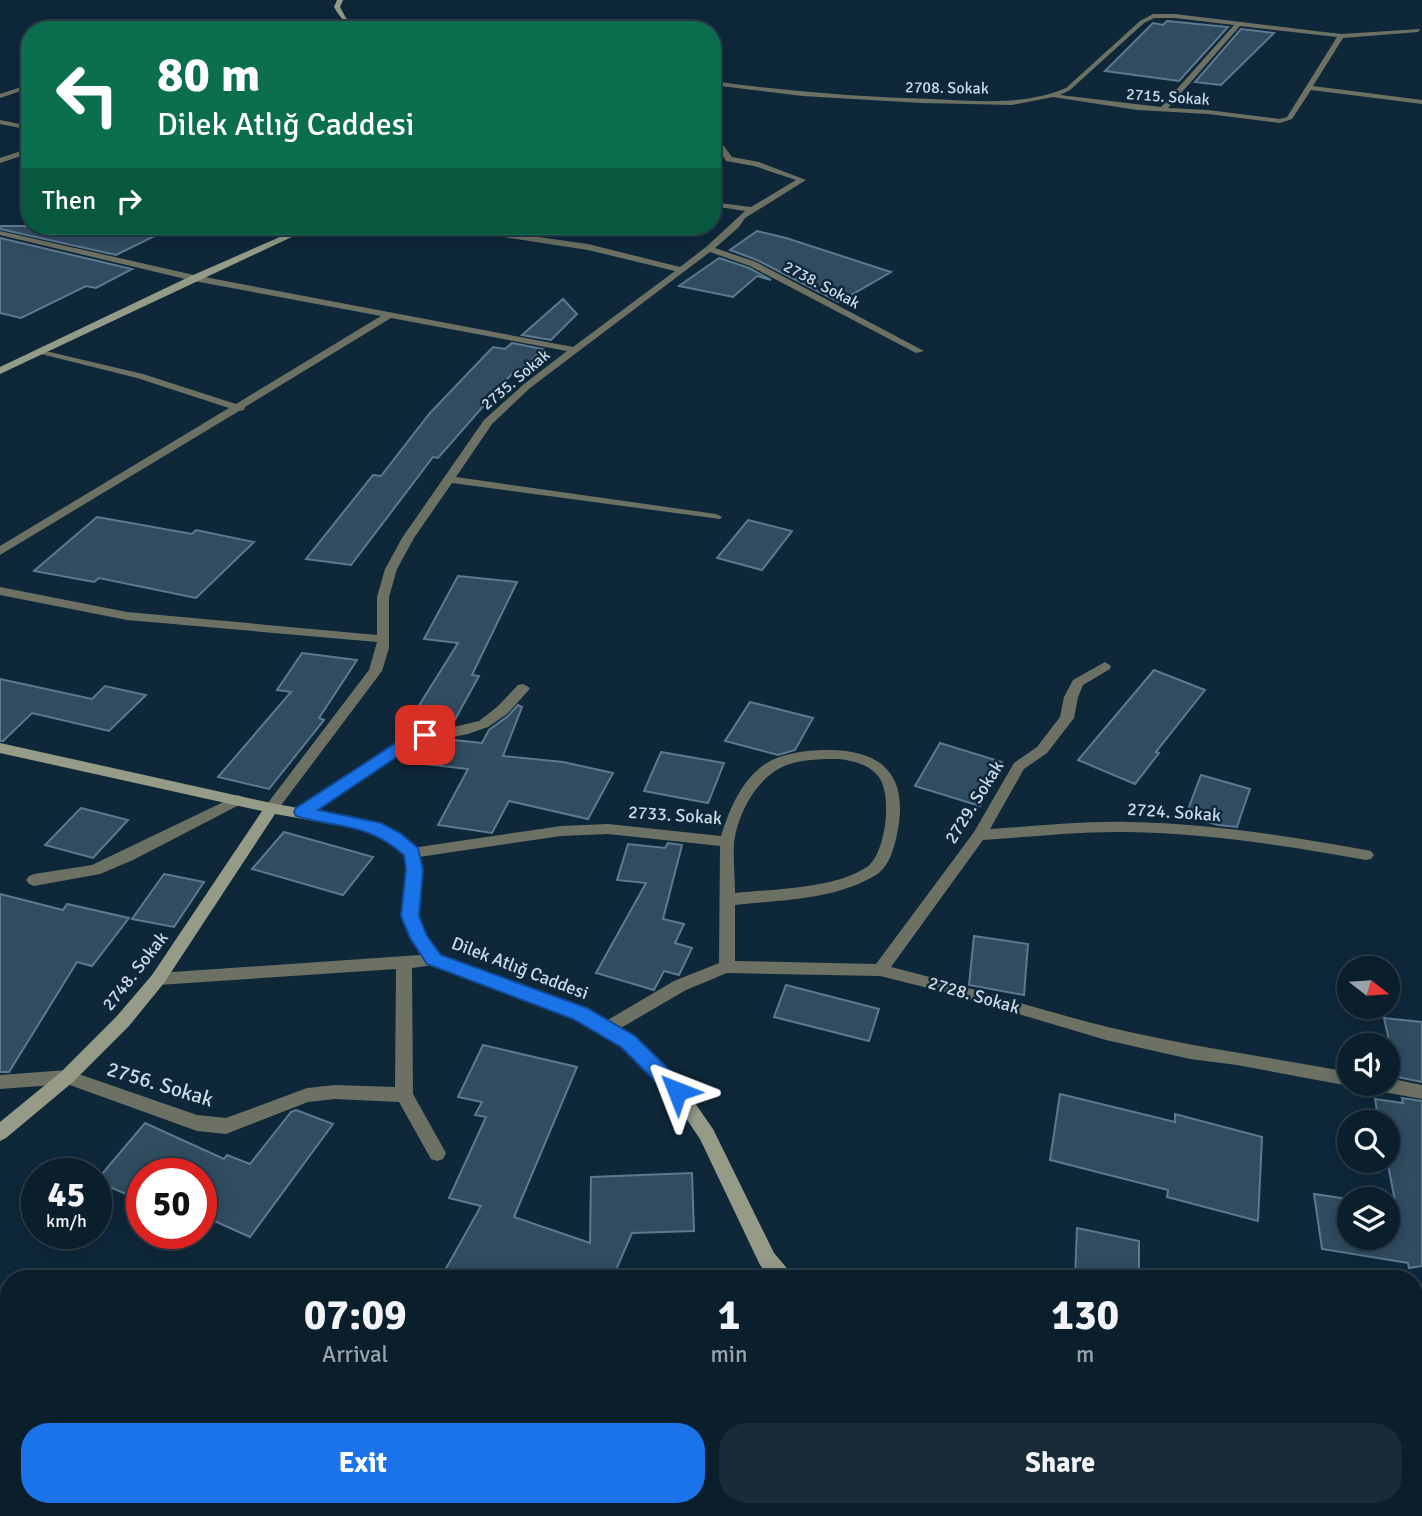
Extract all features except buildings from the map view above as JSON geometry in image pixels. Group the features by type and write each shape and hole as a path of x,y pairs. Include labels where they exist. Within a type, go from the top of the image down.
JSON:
{"street":[{"path":"340,0 337,7 347,20"},
{"name":"2708. Sokak","path":"721,84 883,100 998,102 1055,96 1077,83 1142,22 1153,16 1238,24"},
{"path":"332,21 347,20"},
{"path":"1162,110 1238,24 1341,36 1418,30"},
{"path":"1341,36 1310,88 1422,102"},
{"name":"2715. Sokak","path":"1055,96 1280,121 1290,118 1310,88"},
{"path":"0,96 21,89"},
{"path":"0,122 21,126"},
{"name":"2735. Sokak","path":"271,808 375,671 383,648 383,597 391,569 408,538 488,422 504,405 574,350 709,250 736,226 742,216 802,180 756,164 729,159 721,147"},
{"path":"0,153 21,157"},
{"path":"0,161 21,153"},
{"path":"721,205 755,210"},
{"path":"0,233 194,278 574,350"},
{"path":"0,371 291,235"},
{"path":"506,235 588,247 682,270"},
{"name":"2738. Sokak","path":"709,250 753,264 919,351"},
{"path":"0,551 390,315"},
{"path":"40,351 140,376 240,408"},
{"path":"449,479 716,517"},
{"path":"0,591 127,616 383,639"},
{"name":"2729. Sokak","path":"880,970 979,835 1019,766 1042,750 1067,718 1071,697 1078,683 1105,666"},
{"path":"302,812 408,743 425,735 478,727 514,700 523,688"},
{"path":"0,748 271,808 375,827 394,837 412,853"},
{"name":"2733. Sokak","path":"412,853 561,831 608,829 727,842 735,815 750,788 765,771 786,760 842,753 866,758 884,772 894,791 895,813 885,853 875,869 856,879 823,887 727,900"},
{"path":"34,880 95,870 238,800"},
{"name":"2748. Sokak","path":"0,1133 67,1077 122,1021 158,979 271,808"},
{"name":"2724. Sokak","path":"979,835 1090,828 1162,828 1311,845 1366,855"},
{"path":"727,842 727,967"},
{"name":"Dilek Atlığ Caddesi","path":"412,853 414,870 410,916 419,938 434,960 580,1013 628,1041 677,1091 706,1134 767,1259 776,1270"},
{"path":"158,979 434,960"},
{"path":"404,962 404,1095 437,1153"},
{"name":"2728. Sokak","path":"607,1029 706,972 727,967 880,970 1142,1041 1190,1052 1337,1077"},
{"path":"0,1082 67,1077"},
{"name":"2756. Sokak","path":"67,1077 197,1123 226,1126 307,1095 335,1092 404,1095"},
{"path":"1400,1088 1422,1092"}],"route":[{"path":"425,735 408,743 302,812 375,827 394,837 412,853 414,870 410,916 419,938 434,960 580,1013 628,1041 677,1091"}]}
